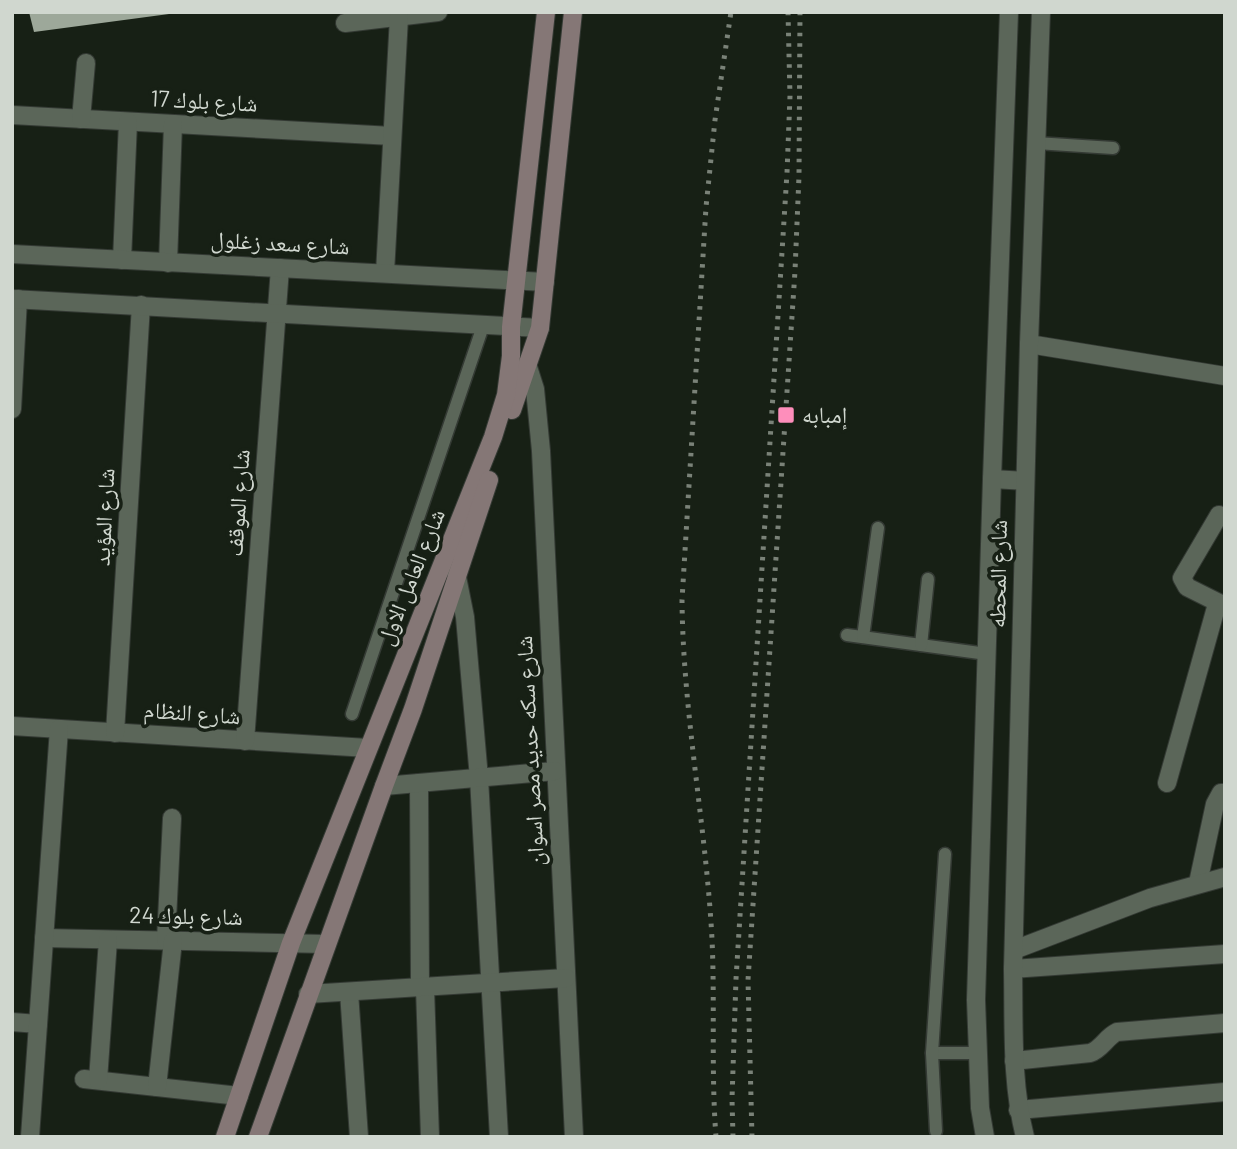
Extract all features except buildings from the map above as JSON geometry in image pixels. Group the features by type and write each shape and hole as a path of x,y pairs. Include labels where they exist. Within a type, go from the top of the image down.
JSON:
{"main road":[{"name":"شارع العامل الاول","path":"225,1137 291,943 468,503 500,416 509,374 511,327 546,12"},
{"name":"شارع العامل الاول","path":"258,1137 413,709 540,328 573,12"}],"street":[{"path":"345,23 438,12"},
{"name":"شارع المحطه","path":"985,1137 980,1108 976,1000 1009,12"},
{"name":"شارع المحطه","path":"1025,1137 1018,1110 1014,1061 1013,969 1029,344 1041,12"},
{"path":"385,273 399,17"},
{"path":"81,119 86,63"},
{"name":"شارع بلوك 17","path":"12,115 392,136"},
{"path":"122,260 128,121"},
{"path":"168,263 173,124"},
{"name":"شارع سعد زغلول","path":"12,254 545,282"},
{"name":"شارع الموقف","path":"244,741 280,268"},
{"path":"12,409 15,299 540,328"},
{"name":"شارع المؤيد","path":"115,733 141,305"},
{"path":"1029,344 1225,376"},
{"name":"شارع سكه حديد مصر اسوان","path":"527,364 535,389 539,418 574,1137"},
{"path":"992,480 1025,481"},
{"path":"1167,783 1221,605 1187,587 1182,578 1219,515"},
{"path":"449,545 465,617 479,778 499,1137"},
{"name":"شارع النظام","path":"12,726 368,748"},
{"path":"30,1137 59,729"},
{"path":"383,786 555,771"},
{"path":"419,783 422,988 430,1137"},
{"path":"1198,883 1215,804 1220,793 1225,793"},
{"path":"157,1087 170,941 173,818"},
{"path":"1014,950 1150,898 1225,877"},
{"name":"شارع بلوك 24","path":"44,938 326,944"},
{"path":"108,940 91,1080 239,1096"},
{"path":"1013,969 1225,954"},
{"path":"308,994 566,978"},
{"path":"349,992 359,1137"},
{"path":"12,1023 38,1024"},
{"path":"1014,1061 1090,1053 1097,1051 1111,1034 1117,1032 1225,1023"},
{"path":"1018,1110 1225,1092"}],"lane":[{"path":"1036,143 1112,148"},
{"path":"352,714 483,326"},
{"path":"863,637 877,528"},
{"path":"921,645 928,579"},
{"path":"847,635 987,654"},
{"path":"936,1131 932,1053 945,854"},
{"path":"932,1053 978,1053"}],"railway":[{"path":"716,1137 712,939 686,685 682,600 706,207 715,120 731,12"},
{"path":"733,1137 736,979 787,173 790,96 788,12"},
{"path":"752,1137 748,980 795,271 799,176 800,12"}],"place":[{"name":"إمبابه","path":"786,415"}]}
